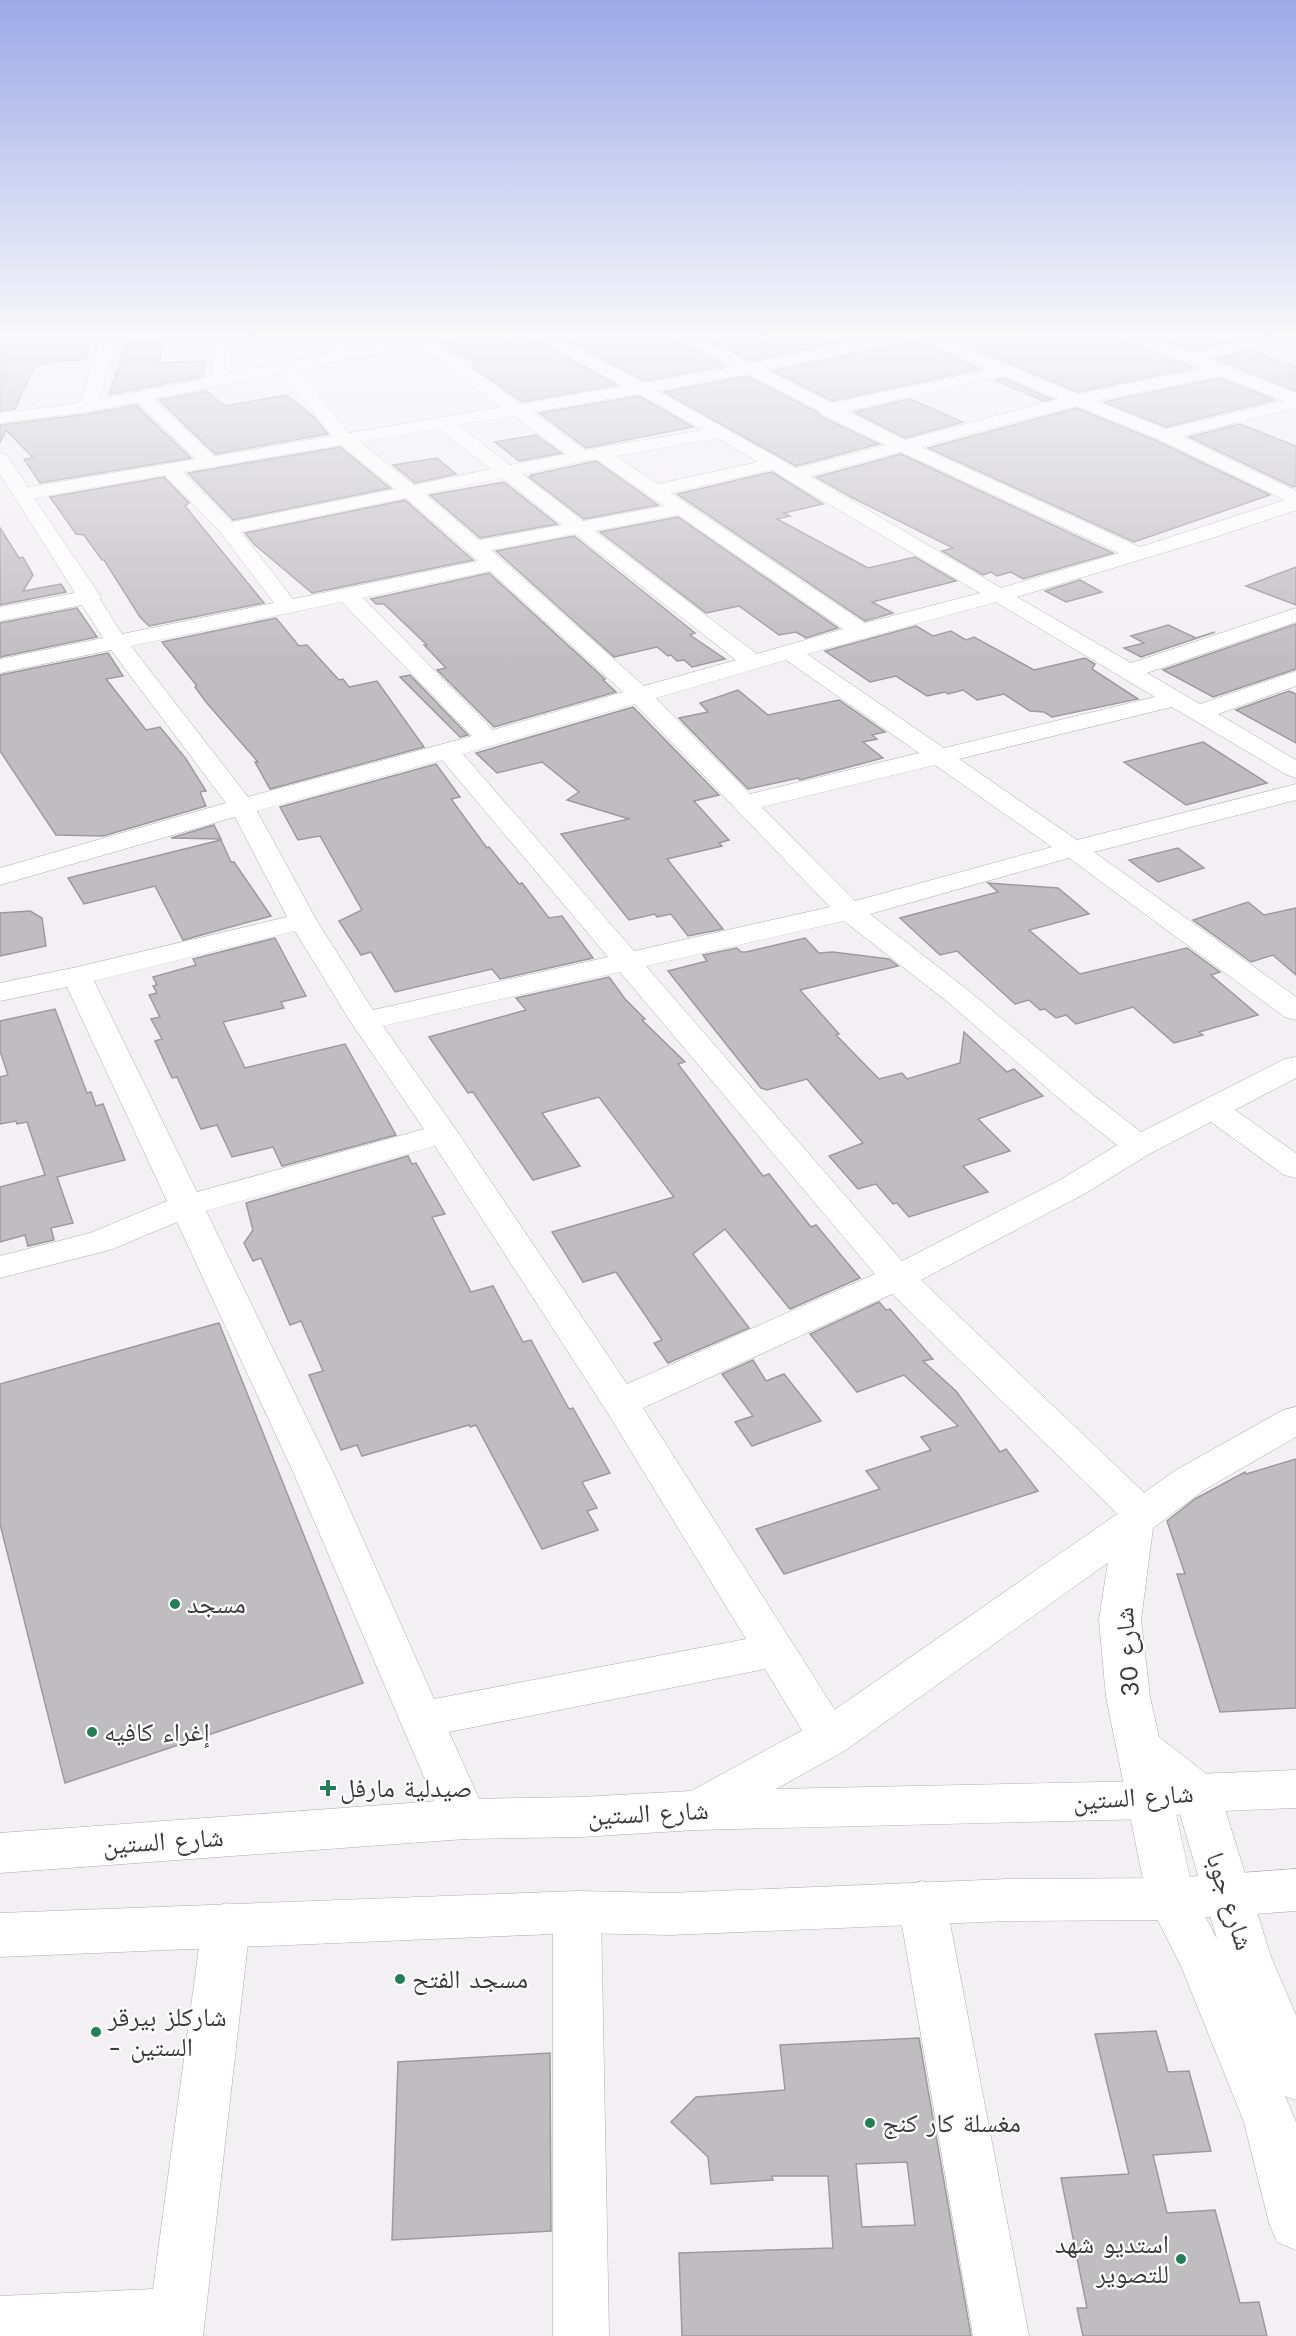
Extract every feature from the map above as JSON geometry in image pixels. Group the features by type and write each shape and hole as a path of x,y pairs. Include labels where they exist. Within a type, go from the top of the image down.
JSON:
{"street":[{"path":"190,443 210,462"},
{"path":"9,479 169,469 321,443"},
{"path":"349,443 475,547 640,695 849,910 959,997 1081,1101 1139,1146"},
{"path":"469,443 754,663"},
{"path":"571,443 654,491 861,631"},
{"path":"228,529 659,443"},
{"path":"739,443 1296,770"},
{"path":"897,443 1138,554"},
{"path":"654,491 784,470 914,443"},
{"path":"1182,443 1296,498"},
{"path":"169,469 228,529 288,608"},
{"path":"9,479 90,597 117,643 242,807 303,921 365,1021 443,1134 620,1403 830,1737"},
{"path":"1,873 447,751 861,631 999,595 1138,554 1296,503"},
{"path":"475,547 680,509"},
{"path":"0,666 494,564"},
{"path":"347,594 488,739"},
{"path":"0,614 90,597"},
{"path":"1130,671 1296,615"},
{"path":"790,653 1073,849 1296,1011"},
{"path":"1200,712 1296,678"},
{"path":"745,803 1176,699"},
{"path":"447,751 897,1278 1138,1518"},
{"path":"365,1021 849,910 1073,849 1296,792"},
{"path":"0,992 77,976 303,921"},
{"path":"77,976 314,1474 465,1819"},
{"path":"620,1403 897,1278 1072,1187 1139,1146 1296,1066"},
{"path":"1212,1108 1296,1168"},
{"path":"0,1267 101,1241 186,1206 443,1134"},
{"path":"696,1810 830,1737 1190,1480 1296,1420"},
{"name":"شارع 30","path":"1138,1518 1120,1620 1128,1696 1148,1800 1171,1899"},
{"path":"422,1719 775,1650"},
{"path":"1138,1746 1197,1793"},
{"name":"شارع الستين","path":"0,1853 465,1819 696,1810 1148,1800 1197,1793 1296,1789"},
{"name":"شارع جوبا","path":"1197,1793 1247,1957 1296,2076"},
{"path":"0,1935 577,1912 670,1914 922,1902 1171,1899 1296,1890"},
{"name":"شارع جوبا","path":"1171,1899 1202,1958 1270,2122 1296,2223"},
{"path":"922,1902 1001,2336"},
{"path":"577,1912 581,2336"},
{"path":"0,2324 176,2326 226,1925"}],"building":[{"path":"19,443 175,443 191,458 40,483 24,459 33,458"},
{"path":"204,443 277,443 215,454"},
{"path":"496,443 547,443 561,453 519,461"},
{"path":"579,443 611,443 586,448"},
{"path":"755,443 879,444 796,466"},
{"path":"946,443 1161,443 1270,495 1134,542 928,448"},
{"path":"1202,443 1288,443 1296,446 1296,486 1293,487"},
{"path":"340,447 390,488 233,520 188,473"},
{"path":"901,454 1113,553 1023,579 1011,572 997,576 991,572 983,575 942,551 953,548 816,477"},
{"path":"437,458 456,474 415,483 393,465"},
{"path":"596,461 658,505 584,519 529,477"},
{"path":"772,472 823,504 784,513 790,516 777,519 868,568 915,557 956,581 872,602 893,613 865,621 677,494"},
{"path":"164,477 189,503 185,506 264,603 149,626 140,617 104,560 84,535 76,534 50,497"},
{"path":"504,482 557,524 480,538 430,495"},
{"path":"405,500 473,560 312,593 254,544 245,533"},
{"path":"678,517 838,628 806,638 796,632 779,635 739,606 706,613 600,532"},
{"path":"0,528 19,558 23,557 33,575 23,591 61,584 66,592 0,605"},
{"path":"574,536 695,633 690,635 725,659 692,667 684,660 677,661 671,655 668,656 657,647 614,657 496,551"},
{"path":"1296,567 1296,605 1246,586"},
{"path":"489,573 605,679 603,680 616,692 494,727 437,670 446,668 424,645 427,645 384,604 376,604 371,599"},
{"path":"1080,580 1102,592 1066,602 1045,591"},
{"path":"77,608 97,637 0,657 0,623"},
{"path":"276,618 299,646 307,645 339,680 343,679 349,687 377,681 424,747 270,789 255,762 258,762 206,702 195,687 197,686 162,642"},
{"path":"1296,624 1296,669 1213,697 1163,670"},
{"path":"1168,625 1196,638 1215,632 1141,657 1124,648 1144,643 1131,636"},
{"path":"916,626 933,636 951,631 966,640 974,637 1034,670 1085,658 1095,664 1092,669 1138,699 1052,717 1044,712 1030,711 1004,694 977,700 963,690 927,696 896,676 870,682 825,651"},
{"path":"108,653 123,676 106,679 146,730 160,727 186,759 206,791 200,792 206,806 103,836 56,835 0,751 0,675"},
{"path":"410,675 468,735 460,737 400,677"},
{"path":"738,690 768,715 839,700 885,732 872,735 877,739 863,742 883,758 800,780 798,778 748,789 679,718 708,712 700,703"},
{"path":"1289,691 1296,694 1296,743 1236,710"},
{"path":"633,707 719,795 694,801 729,840 719,843 722,846 667,859 723,929 688,936 671,914 657,917 655,914 629,920 561,834 629,819 567,800 579,792 542,762 497,773 476,753"},
{"path":"1203,742 1267,783 1186,805 1124,762"},
{"path":"436,764 460,797 451,799 487,848 489,847 519,884 522,883 549,918 562,916 593,958 500,979 492,969 395,992 371,952 361,955 339,921 362,910 320,836 298,840 280,807"},
{"path":"214,825 221,839 171,838"},
{"path":"221,840 231,862 234,862 271,916 183,940 155,886 84,904 68,878"},
{"path":"1178,848 1204,868 1158,882 1129,860"},
{"path":"988,883 1058,888 1089,914 1029,930 1080,974 1187,948 1220,972 1211,975 1258,1015 1199,1032 1203,1035 1174,1043 1133,1007 1076,1024 1066,1015 1056,1018 1045,1009 1040,1010 1029,1000 1015,1004 957,951 940,955 900,918 998,892"},
{"path":"1248,902 1264,915 1296,908 1296,975 1273,955 1251,962 1193,920"},
{"path":"30,911 42,918 46,946 0,956 0,913"},
{"path":"275,938 306,996 281,1002 284,1008 223,1022 245,1068 345,1044 396,1135 282,1166 273,1147 232,1157 217,1125 201,1129 177,1077 172,1078 155,1041 162,1039 151,1019 160,1017 149,995 157,993 153,986 157,985 153,977 196,965 193,959"},
{"path":"805,938 819,953 833,952 889,959 898,966 800,990 839,1034 836,1035 879,1079 902,1073 907,1079 960,1063 964,1032 1007,1072 1014,1069 1043,1096 978,1119 1010,1151 963,1166 988,1192 909,1217 897,1203 893,1204 876,1184 858,1189 829,1156 863,1143 807,1079 767,1090 761,1088 668,971 707,961 703,955 737,948 741,952 746,952"},
{"path":"609,977 625,999 645,1019 642,1020 685,1062 678,1064 763,1176 769,1174 811,1227 816,1225 860,1278 790,1309 725,1229 693,1254 749,1328 668,1363 654,1343 662,1340 616,1272 583,1282 552,1232 674,1197 599,1097 542,1113 580,1166 533,1180 473,1092 468,1093 429,1037 526,1010 516,998"},
{"path":"55,1009 87,1093 91,1092 96,1106 103,1104 125,1160 57,1177 73,1223 51,1228 54,1240 28,1246 25,1235 0,1242 0,1187 45,1175 27,1122 17,1124 16,1121 0,1124 0,1077 8,1075 0,1051 0,1021"},
{"path":"408,1156 412,1164 416,1163 445,1214 432,1217 471,1292 493,1286 523,1342 531,1340 569,1409 573,1408 610,1473 582,1482 597,1508 587,1511 598,1530 542,1549 476,1425 470,1427 469,1425 362,1456 357,1445 341,1450 309,1375 323,1371 301,1321 290,1325 261,1258 253,1261 244,1243 253,1230 246,1203"},
{"path":"879,1302 886,1310 890,1309 933,1359 923,1361 956,1391 1000,1452 1006,1449 1038,1491 784,1574 756,1529 880,1489 866,1471 931,1450 921,1437 958,1426 904,1375 857,1392 810,1334"},
{"name":"مسجد","path":"219,1323 363,1683 65,1783 0,1524 0,1384"},
{"path":"753,1360 766,1381 784,1374 821,1421 752,1446 735,1422 753,1416 722,1374"},
{"path":"1296,1459 1296,1708 1220,1712 1177,1574 1185,1574 1167,1521 1195,1499 1245,1472 1246,1474"},
{"path":"1156,2031 1168,2072 1189,2071 1211,2151 1153,2155 1167,2213 1215,2210 1240,2303 1259,2302 1267,2336 1083,2336 1077,2308 1087,2308 1061,2178 1129,2174 1095,2034"},
{"path":"919,2038 971,2336 682,2336 679,2253 833,2248 828,2176 772,2176 773,2180 711,2184 708,2157 671,2122 696,2097 785,2090 780,2045","holes":["907,2162 915,2225 862,2227 856,2164"]},
{"path":"550,2053 551,2231 392,2240 398,2062"}],"place":[{"name":"مسجد","path":"175,1604"},
{"name":"إغراء كافيه","path":"92,1732"},
{"name":"صيدلية مارفل","path":"328,1788"},
{"name":"مسجد الفتح","path":"400,1979"},
{"name":"شاركلز بيرقر - الستين","path":"96,2032"},
{"name":"مغسلة كار كنج","path":"870,2123"},
{"name":"استديو شهد للتصوير","path":"1181,2259"}]}
